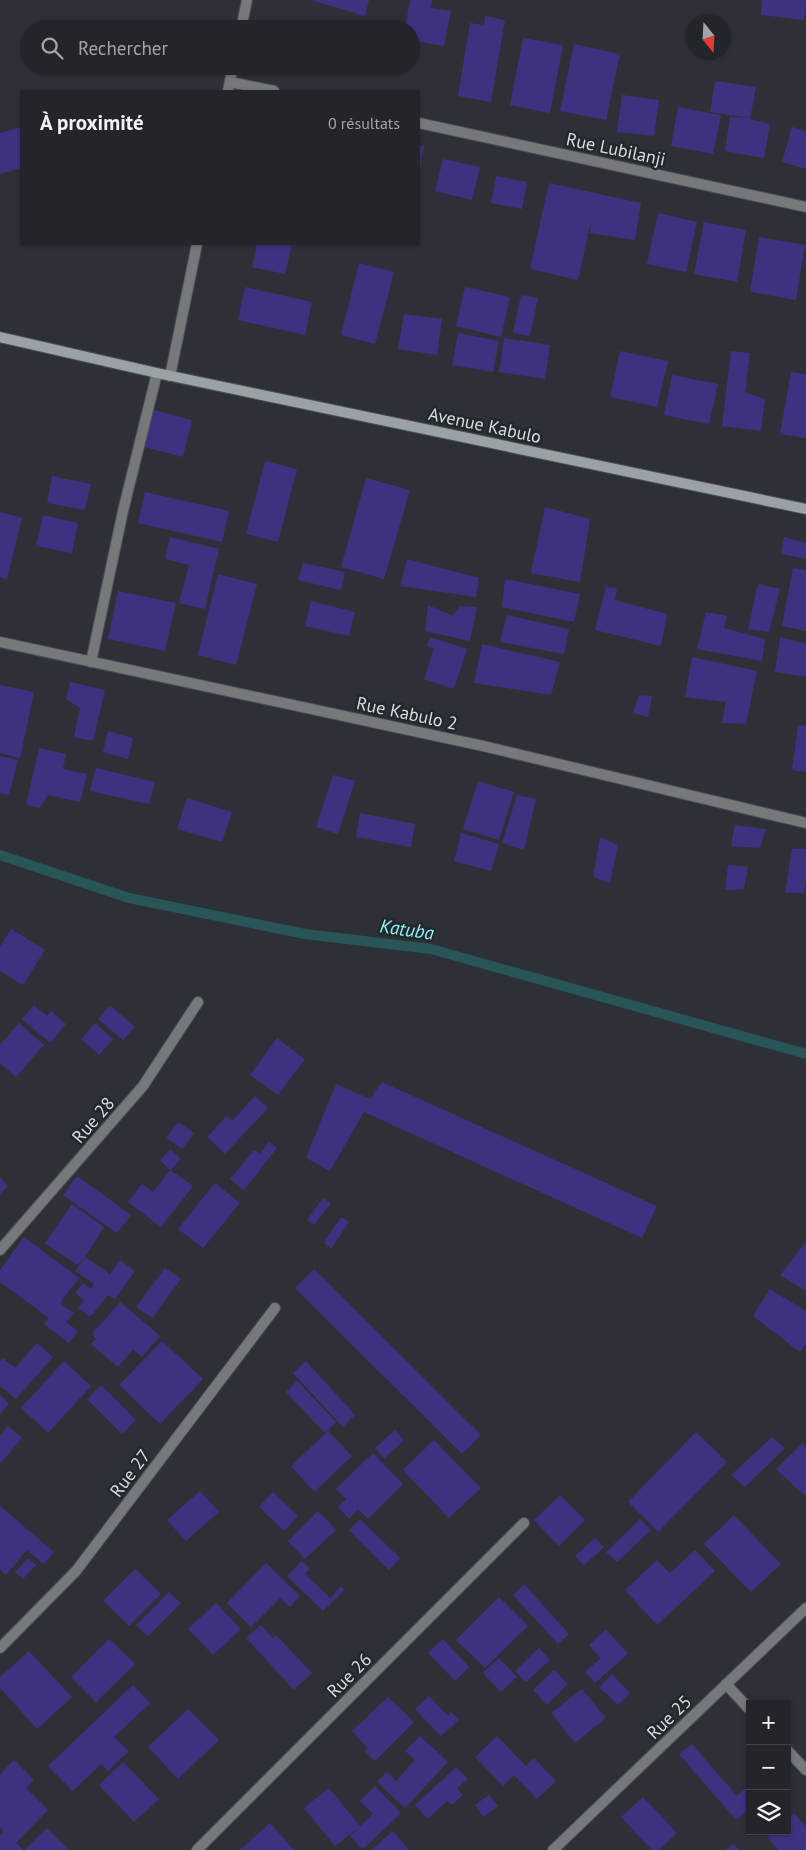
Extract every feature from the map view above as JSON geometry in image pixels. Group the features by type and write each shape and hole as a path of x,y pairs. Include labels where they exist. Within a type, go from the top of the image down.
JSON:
{"street":[{"path":"243,20 247,0"},
{"path":"229,86 265,90"},
{"name":"Rue Lubilanji","path":"420,123 806,206"},
{"path":"170,376 197,245"},
{"name":"Avenue Kabulo","path":"0,337 170,376 806,509"},
{"path":"91,662 123,511 157,373"},
{"name":"Rue Kabulo 2","path":"0,642 483,746 806,823"},
{"name":"Rue 28","path":"0,1250 143,1086 198,1002"},
{"name":"Rue 27","path":"0,1648 76,1571 275,1308"},
{"name":"Rue 26","path":"197,1850 524,1523"},
{"name":"Rue 25","path":"553,1850 806,1608"},
{"path":"726,1684 746,1706"},
{"path":"791,1754 806,1770"}],"building":[{"path":"311,0 369,0 365,16"},
{"path":"410,0 432,0 431,8 451,11 444,46 420,42 420,20 407,20"},
{"path":"762,0 806,0 804,20 761,15"},
{"path":"485,16 505,20 491,102 458,96 470,23 484,25"},
{"path":"523,38 563,45 550,113 510,105"},
{"path":"574,44 620,54 606,120 560,111"},
{"path":"715,81 756,87 750,119 770,124 764,158 725,151 730,117 749,118 710,112"},
{"path":"622,95 659,100 654,136 617,132"},
{"path":"678,107 721,115 713,154 671,146"},
{"path":"20,127 20,168 0,174 0,133"},
{"path":"792,127 806,131 806,169 782,162"},
{"path":"420,146 424,146 420,171"},
{"path":"443,159 480,167 472,200 435,191"},
{"path":"496,176 527,182 522,209 491,203"},
{"path":"549,183 641,203 635,240 590,233 591,221 578,280 530,269"},
{"path":"658,213 697,222 686,272 647,264"},
{"path":"704,222 746,230 737,282 694,274"},
{"path":"759,237 805,245 796,300 750,292"},
{"path":"257,245 292,245 285,274 252,267"},
{"path":"359,263 394,272 375,344 341,335"},
{"path":"245,287 312,302 305,335 238,320"},
{"path":"465,287 510,297 501,337 456,326"},
{"path":"521,295 538,298 530,336 513,333"},
{"path":"404,314 442,319 437,355 398,349"},
{"path":"458,333 499,341 493,372 452,365"},
{"path":"504,338 550,345 545,379 499,372"},
{"path":"620,351 668,361 657,407 610,397"},
{"path":"731,351 750,353 745,392 765,399 761,431 722,426"},
{"path":"791,372 806,374 806,438 780,434"},
{"path":"672,375 718,384 709,424 664,415"},
{"path":"151,409 192,420 183,457 141,446"},
{"path":"265,461 297,469 278,542 246,534"},
{"path":"52,476 91,484 85,510 47,503"},
{"path":"366,478 410,490 384,579 341,567"},
{"path":"145,492 229,511 222,542 138,523"},
{"path":"545,507 590,519 580,582 531,573"},
{"path":"0,512 22,518 7,579 0,577"},
{"path":"43,515 78,523 72,553 36,546"},
{"path":"170,537 219,549 205,609 179,603 189,565 165,559"},
{"path":"784,537 806,543 806,559 781,554"},
{"path":"407,559 479,578 476,597 400,586"},
{"path":"303,563 345,572 341,590 298,580"},
{"path":"793,568 806,570 806,631 782,626"},
{"path":"218,574 257,584 236,665 198,655"},
{"path":"505,579 580,594 574,622 502,607"},
{"path":"758,584 780,589 769,632 748,629"},
{"path":"606,587 617,588 615,600 667,614 661,646 595,630"},
{"path":"118,591 176,603 165,651 108,639"},
{"path":"311,601 355,612 349,636 305,626"},
{"path":"428,605 453,616 460,606 477,607 470,641 425,631"},
{"path":"706,612 727,616 724,628 765,639 762,661 697,649"},
{"path":"507,615 569,629 564,654 500,642"},
{"path":"430,637 467,649 454,689 424,679 434,649 427,646"},
{"path":"780,637 806,644 806,677 775,672"},
{"path":"482,644 560,662 551,695 474,683"},
{"path":"692,657 757,671 746,724 722,723 726,702 685,697"},
{"path":"70,682 105,690 93,741 74,737 80,708 66,699"},
{"path":"0,685 34,692 20,758 0,753"},
{"path":"639,695 652,696 648,717 633,713"},
{"path":"798,725 806,726 806,772 792,770"},
{"path":"108,731 133,738 128,759 103,752"},
{"path":"39,748 66,754 63,769 87,774 80,802 48,795 39,808 26,805"},
{"path":"0,756 18,760 9,795 0,793"},
{"path":"96,768 155,782 149,804 90,791"},
{"path":"333,775 355,781 338,834 316,827"},
{"path":"478,781 514,792 499,840 463,829"},
{"path":"517,795 536,799 524,850 502,843"},
{"path":"187,798 232,812 222,842 177,829"},
{"path":"360,813 415,824 411,847 356,837"},
{"path":"735,825 766,829 760,848 731,846"},
{"path":"461,833 499,844 491,871 454,861"},
{"path":"600,837 618,845 610,883 593,877"},
{"path":"792,849 806,849 804,893 785,893"},
{"path":"728,865 748,867 744,889 725,890"},
{"path":"11,929 45,950 23,985 0,971 0,947"},
{"path":"34,1005 47,1016 51,1011 66,1024 50,1043 22,1019"},
{"path":"110,1005 135,1027 123,1040 98,1019"},
{"path":"19,1023 44,1045 16,1077 0,1063 0,1045"},
{"path":"95,1023 113,1039 99,1055 81,1039"},
{"path":"277,1038 305,1059 278,1095 250,1075"},
{"path":"382,1082 657,1206 642,1238 364,1112 330,1171 306,1158 336,1084 370,1099"},
{"path":"255,1096 268,1108 225,1154 207,1137 227,1116 232,1121"},
{"path":"178,1122 194,1133 182,1149 166,1138"},
{"path":"269,1142 277,1148 244,1190 230,1179 254,1150 260,1154"},
{"path":"170,1149 181,1159 170,1170 160,1160"},
{"path":"170,1170 193,1186 161,1227 128,1202 142,1184 153,1192"},
{"path":"77,1176 131,1215 117,1233 63,1195"},
{"path":"0,1178 8,1186 0,1194"},
{"path":"215,1183 240,1203 203,1248 178,1229"},
{"path":"323,1198 331,1203 314,1225 307,1220"},
{"path":"72,1204 104,1227 85,1257 77,1265 45,1243"},
{"path":"341,1217 349,1222 331,1249 324,1242"},
{"path":"24,1237 79,1278 60,1303 74,1313 66,1322 78,1331 69,1343 44,1324 49,1318 0,1282 0,1270"},
{"path":"806,1242 806,1291 780,1275"},
{"path":"85,1257 110,1274 120,1260 135,1271 115,1299 108,1295 90,1317 78,1308 84,1300 75,1293 83,1283 91,1289 94,1284 75,1271"},
{"path":"165,1268 181,1279 152,1318 136,1307"},
{"path":"314,1269 481,1435 462,1454 295,1288"},
{"path":"770,1289 806,1311 806,1344 800,1352 753,1316"},
{"path":"120,1302 160,1336 142,1357 133,1349 118,1367 91,1344 96,1339 92,1334"},
{"path":"162,1341 203,1379 160,1424 119,1385"},
{"path":"37,1343 53,1357 16,1399 0,1386 0,1361 3,1358 15,1368"},
{"path":"64,1361 91,1386 48,1433 21,1408"},
{"path":"306,1361 355,1415 343,1427 293,1373"},
{"path":"297,1381 336,1422 325,1433 286,1392"},
{"path":"101,1385 136,1420 122,1434 87,1399"},
{"path":"0,1395 9,1404 0,1414"},
{"path":"8,1426 22,1438 0,1464 0,1436"},
{"path":"395,1430 404,1440 384,1459 375,1448"},
{"path":"328,1431 352,1456 314,1492 291,1466"},
{"path":"696,1432 727,1462 658,1532 628,1502"},
{"path":"772,1437 785,1448 745,1487 731,1475"},
{"path":"434,1440 481,1488 449,1518 403,1470"},
{"path":"803,1443 806,1447 806,1497 776,1469"},
{"path":"373,1453 403,1484 368,1519 358,1509 349,1519 338,1507 346,1499 336,1489"},
{"path":"200,1491 219,1512 186,1541 167,1520"},
{"path":"273,1492 298,1516 284,1531 259,1507"},
{"path":"560,1495 585,1520 559,1546 534,1520"},
{"path":"0,1506 54,1552 43,1564 27,1550 6,1575 0,1569"},
{"path":"318,1511 336,1530 305,1559 288,1541"},
{"path":"734,1515 781,1564 751,1592 704,1544"},
{"path":"360,1519 400,1558 389,1570 349,1530"},
{"path":"640,1519 651,1530 617,1562 606,1552"},
{"path":"595,1538 604,1547 584,1565 575,1556"},
{"path":"695,1550 715,1571 657,1625 625,1590 657,1560 670,1573"},
{"path":"28,1558 36,1565 23,1579 15,1572"},
{"path":"302,1561 310,1569 305,1574 330,1598 341,1586 344,1590 323,1611 287,1576"},
{"path":"266,1563 300,1596 290,1607 280,1598 251,1627 227,1603"},
{"path":"135,1569 161,1594 129,1626 103,1601"},
{"path":"524,1584 569,1634 558,1644 513,1595"},
{"path":"169,1592 181,1603 148,1636 136,1625"},
{"path":"499,1597 528,1626 485,1668 456,1640"},
{"path":"216,1603 241,1629 213,1655 188,1629"},
{"path":"261,1625 273,1638 276,1635 312,1673 294,1690 246,1638"},
{"path":"606,1629 628,1654 595,1683 585,1672 601,1658 589,1645"},
{"path":"109,1639 135,1664 96,1702 71,1677"},
{"path":"443,1639 469,1667 455,1681 428,1653"},
{"path":"539,1648 550,1660 526,1682 515,1671"},
{"path":"29,1651 72,1697 37,1729 0,1688 0,1677"},
{"path":"499,1658 517,1677 501,1692 483,1673"},
{"path":"554,1670 568,1684 547,1705 533,1690"},
{"path":"612,1674 630,1693 618,1705 599,1687"},
{"path":"133,1685 150,1703 114,1737 129,1751 108,1771 101,1764 73,1791 48,1766"},
{"path":"582,1689 606,1718 575,1743 551,1713"},
{"path":"429,1696 448,1716 451,1712 459,1720 441,1736 415,1709"},
{"path":"388,1697 414,1722 375,1761 364,1751 368,1748 352,1731"},
{"path":"188,1709 219,1740 178,1779 148,1747"},
{"path":"420,1736 448,1762 405,1808 377,1782 387,1772 396,1781 415,1760 405,1751"},
{"path":"497,1736 526,1766 534,1758 556,1781 537,1799 514,1775 503,1786 475,1757"},
{"path":"692,1744 737,1796 746,1788 746,1812 736,1820 679,1754"},
{"path":"14,1760 34,1780 26,1788 48,1810 16,1843 23,1850 0,1850 0,1835 4,1831 0,1827 0,1774"},
{"path":"123,1762 159,1799 134,1822 99,1785"},
{"path":"456,1767 468,1779 457,1788 463,1795 452,1805 447,1801 428,1819 415,1805"},
{"path":"375,1786 401,1813 363,1849 350,1836 358,1828 335,1846 304,1808 329,1788 360,1826 373,1814 360,1801"},
{"path":"489,1795 498,1806 483,1817 475,1805"},
{"path":"643,1797 677,1833 659,1850 652,1850 621,1817"},
{"path":"794,1813 806,1827 806,1850 778,1850 767,1837 769,1835 791,1835 791,1816"},
{"path":"270,1823 294,1850 240,1850"},
{"path":"47,1828 69,1850 25,1850"},
{"path":"393,1831 409,1850 371,1850"},
{"path":"733,1844 739,1850 726,1850"}],"waterway":[{"name":"Katuba","path":"0,855 129,898 305,934 431,949 806,1054"}]}
